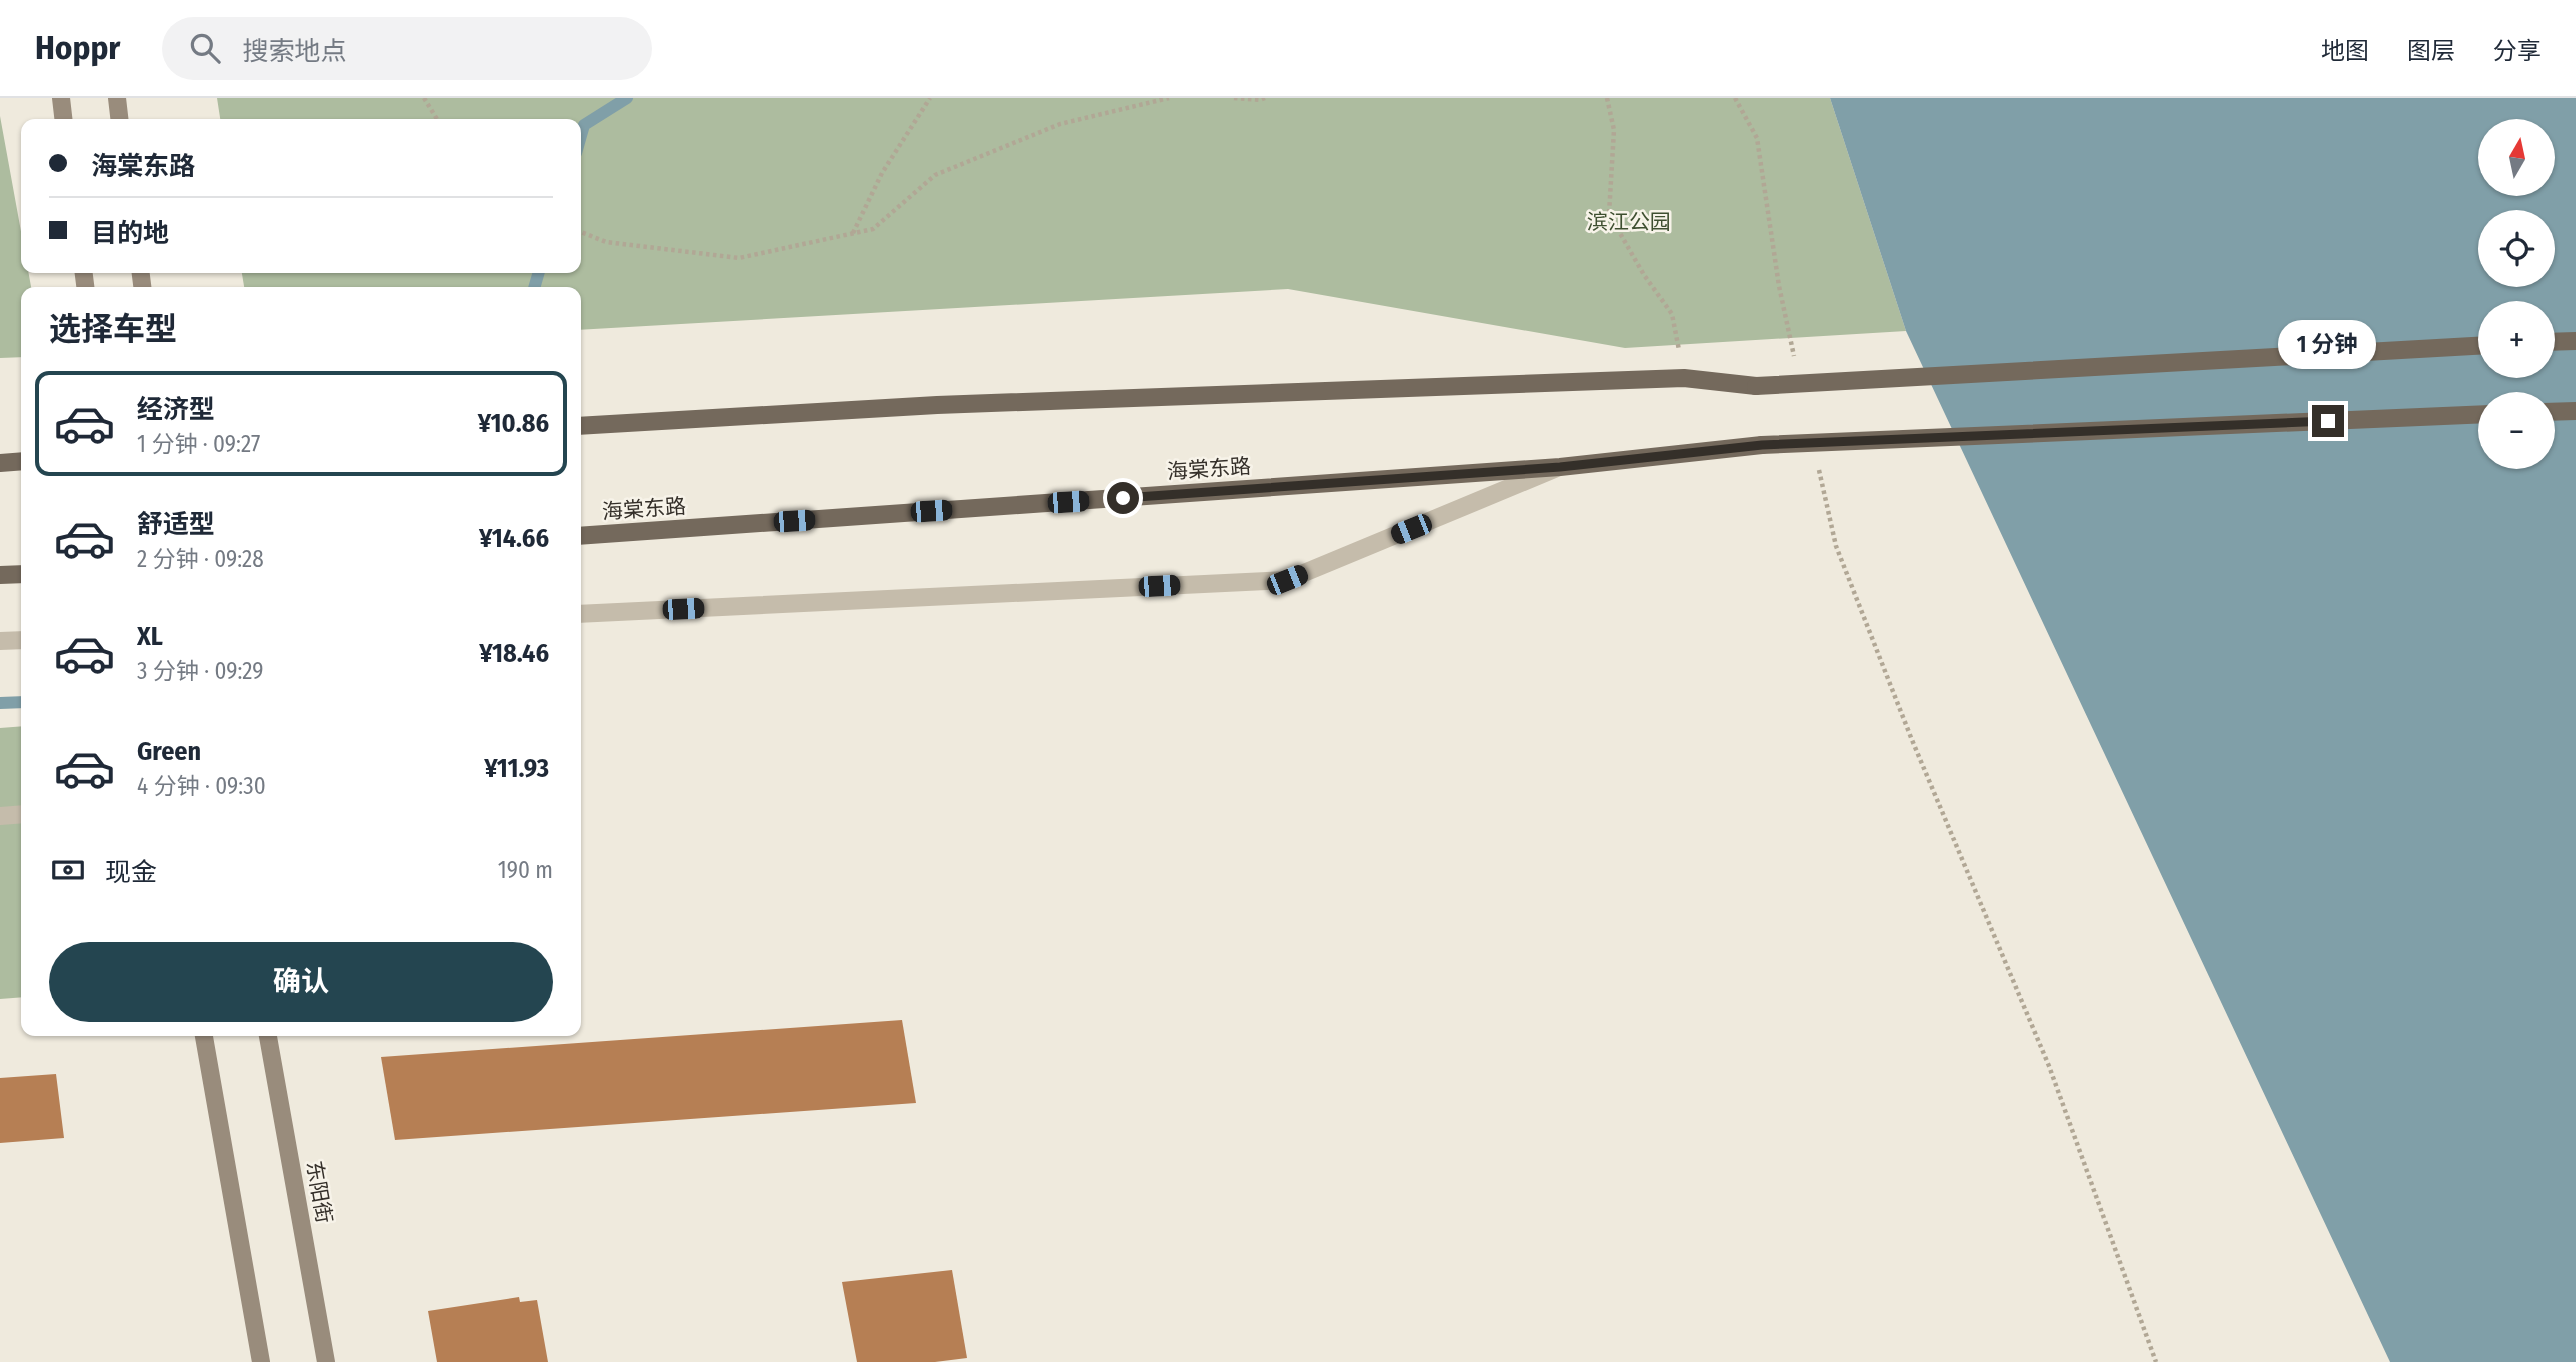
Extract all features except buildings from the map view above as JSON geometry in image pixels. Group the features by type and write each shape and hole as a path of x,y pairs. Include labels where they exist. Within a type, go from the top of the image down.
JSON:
{"main road":[{"path":"61,98 63,119"},
{"path":"117,98 119,119"},
{"path":"2555,342 2576,341"},
{"path":"581,426 937,405 1684,378 1756,386 2478,346"},
{"path":"2555,412 2576,411"},
{"name":"海棠东路","path":"581,536 1560,467 1762,445 2478,415"},
{"path":"0,463 21,461"},
{"path":"0,575 21,574"},
{"path":"204,1036 261,1362"},
{"name":"东阳街","path":"268,1036 326,1362"}],"lane":[{"path":"581,614 1287,580 1560,467"},
{"path":"0,641 21,640"},
{"path":"0,816 21,814"}],"path":[{"path":"424,98 437,119"},
{"path":"853,234 882,173 930,98"},
{"path":"581,232 606,242 739,258 853,234 873,229 935,176 1060,124 1169,98"},
{"path":"1234,98 1265,98"},
{"path":"1607,98 1614,130 1609,214 1644,275 1672,314 1684,378"},
{"path":"1735,98 1758,138 1779,286 1796,364"},
{"path":"1819,468 1836,546 1912,740 2049,1066 2157,1362"}],"green space":[{"name":"滨江公园","path":"217,98 1830,98 1906,331 1625,348 1288,289 581,330 581,287 244,287 242,273 581,273 581,119 220,119"},
{"path":"0,116 21,232 21,273 29,273 31,287 21,287 21,357 0,358"},
{"path":"21,726 21,997 0,999 0,728"}],"water":[{"path":"1830,98 2576,98 2576,1362 2390,1362 1906,331"}],"waterway":[{"path":"581,136 584,125 627,98"},
{"path":"534,287 539,273"},
{"path":"0,703 21,702"}],"route":[{"path":"1123,498 1560,467 1762,445 2328,421"}]}
